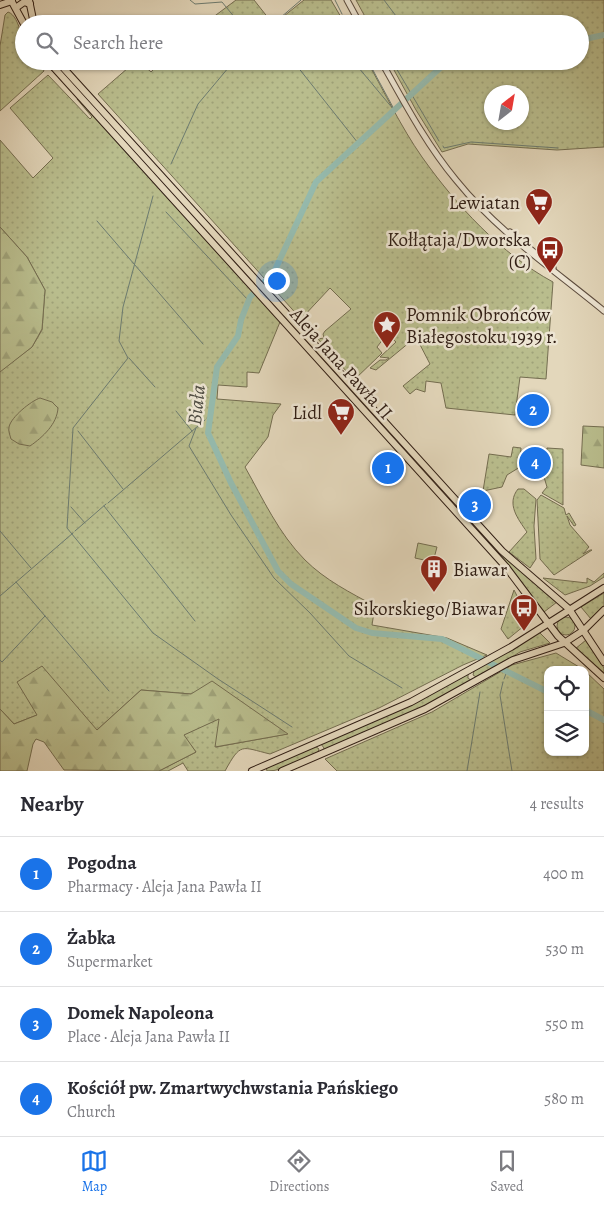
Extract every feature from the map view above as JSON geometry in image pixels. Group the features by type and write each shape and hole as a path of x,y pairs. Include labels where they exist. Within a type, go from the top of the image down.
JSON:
{"main road":[{"path":"0,5 11,0 20,15"},
{"path":"17,7 24,2 29,2 32,15"},
{"name":"Aleja Jana Pawła II","path":"56,70 252,288 263,293 297,325 502,551 569,609 584,630"},
{"name":"Aleja Jana Pawła II","path":"65,70 258,282 263,293 292,331 506,567 564,643"},
{"path":"161,187 167,182"},
{"path":"292,331 297,325"},
{"path":"322,364 328,359"},
{"path":"385,433 391,428"},
{"path":"398,448 404,443"},
{"path":"252,771 264,768 411,702 492,658 604,588"},
{"path":"282,771 386,727 525,654 564,643 584,630 604,610"},
{"path":"584,630 604,662"},
{"path":"564,643 604,678"},
{"path":"469,671 474,682"},
{"path":"315,744 321,747 320,755"}],"street":[{"path":"347,0 355,15"},
{"path":"386,70 437,156 453,177 497,223 526,243 558,273 604,310"}],"green space":[{"path":"236,0 254,0 266,15 216,15"},
{"path":"304,0 331,0 340,15 285,15"},
{"path":"356,0 604,0 604,147 557,150 468,144 442,152 394,70 589,70 589,15 364,15"},
{"path":"8,12 15,19 15,70 44,71 0,111 0,46 5,15"},
{"path":"126,70 149,70 151,72 153,70 372,70 414,146 450,193 498,243 534,271 553,282 546,379 520,377 515,415 446,408 441,383 426,381 425,392 416,389 410,394 403,386 430,364 416,337 376,370 370,368 380,360 389,358 380,357 396,342 387,334 377,347 382,353 354,380 318,339 324,338 323,334 325,331 351,309 330,288 301,319 98,94"},
{"path":"48,75 90,119 92,117 77,99 84,105 280,322 259,373 247,372 247,387 218,385 217,399 281,404 273,415 268,437 245,467 287,539 305,560 321,574 338,586 375,606 372,625 447,638 487,655 463,665 379,708 270,754 243,749 235,755 225,771 188,771 183,763 168,771 159,771 196,752 183,735 220,718 216,747 287,734 191,694 141,690 97,730 37,715 14,724 0,709 0,371 32,347 42,330 45,290 27,257 0,227 0,140 33,178 53,158 10,108"},
{"path":"168,186 256,284 256,288 165,189"},
{"path":"0,227 27,257 45,290 42,329 32,347 0,372"},
{"path":"40,398 52,402 58,408 55,419 40,439 30,446 19,444 11,439 9,427 13,419 22,410"},
{"path":"583,426 604,427 604,468 581,465"},
{"path":"513,447 521,448 520,467 507,475 502,487 483,491 489,454 511,457"},
{"path":"547,448 563,449 563,505 542,493 547,487 544,477"},
{"path":"518,489 524,489 536,499 534,526 536,559 530,568 509,552 527,532 517,517 513,506 513,500"},
{"path":"541,495 564,508 566,515 569,513 576,525 574,526 567,516 570,525 589,547 583,554 592,550 554,575 540,559 537,500"},
{"path":"478,527 557,602 544,612 506,562 475,529"},
{"path":"418,543 437,547 433,562 415,558"},
{"path":"604,573 604,577 590,586 565,595 543,578 587,583 587,578 594,582"},
{"path":"514,590 530,621 508,639 501,629"},
{"path":"604,593 604,606 591,619 581,607"},
{"path":"566,617 572,620 575,626 572,632 566,635 560,632 557,626 560,620"},
{"path":"539,632 550,643 520,652 478,678 473,675 474,671"},
{"path":"586,640 604,668 604,673 575,649"},
{"path":"556,653 577,666 544,666 544,756 589,756 589,675 604,689 604,771 337,771 325,759 432,712 512,665"},
{"path":"42,666 97,730 141,690 191,694 212,681 288,734 215,747 219,719 184,735 196,752 159,771 64,770 44,742 36,739 33,744 27,771 0,771 0,709 14,724 37,715 17,682"},
{"path":"468,674 468,678 472,681 425,706 323,752 324,748 321,744 411,704"},
{"path":"315,746 319,749 318,752 287,767 267,771 266,767"}],"waterway":[{"path":"190,0 195,4 222,2 233,15"},
{"path":"284,15 301,0"},
{"path":"335,0 342,14"},
{"path":"384,0 395,15"},
{"name":"Biała","path":"589,38 604,35"},
{"path":"171,164 198,104 226,70"},
{"path":"300,70 358,143"},
{"path":"361,70 394,110"},
{"path":"373,70 394,109"},
{"path":"397,70 439,141"},
{"name":"Biała","path":"438,70 316,182 274,272 250,297 241,320 238,336 217,367 208,433 231,483 278,571 291,584 356,628 372,633 442,639 544,690"},
{"path":"443,146 444,148 471,142 558,148"},
{"path":"153,196 123,307 119,341 128,358 73,428 67,528 153,633 218,679 292,727"},
{"path":"166,212 248,300"},
{"path":"97,221 203,344"},
{"path":"129,358 155,387"},
{"path":"176,411 192,431"},
{"name":"Biała","path":"207,418 210,415"},
{"path":"108,503 205,420"},
{"path":"196,428 189,446 231,515 274,578 310,613 349,656 402,688"},
{"path":"78,431 123,489"},
{"path":"75,531 106,504"},
{"path":"104,506 195,621"},
{"path":"71,507 85,523"},
{"path":"0,531 31,568"},
{"path":"0,596 73,533"},
{"path":"16,582 109,691"},
{"path":"0,660 2,662 45,616"},
{"name":"Biała","path":"504,679 507,671"},
{"path":"503,682 500,695 512,771"},
{"path":"467,771 480,692"},
{"name":"Biała","path":"587,711 604,720"}],"place":[{"name":"Lewiatan","path":"539,226"},
{"name":"Kołłątaja/Dworska (C)","path":"550,274"},
{"name":"Pomnik Obrońców Białegostoku 1939 r.","path":"387,349"},
{"name":"Żabka","path":"533,410"},
{"name":"Lidl","path":"341,436"},
{"name":"Kościół pw. Zmartwychwstania Pańskiego","path":"535,463"},
{"name":"Pogodna","path":"388,468"},
{"name":"Domek Napoleona","path":"475,505"},
{"name":"Biawar","path":"434,593"},
{"name":"Sikorskiego/Biawar","path":"524,632"}]}
